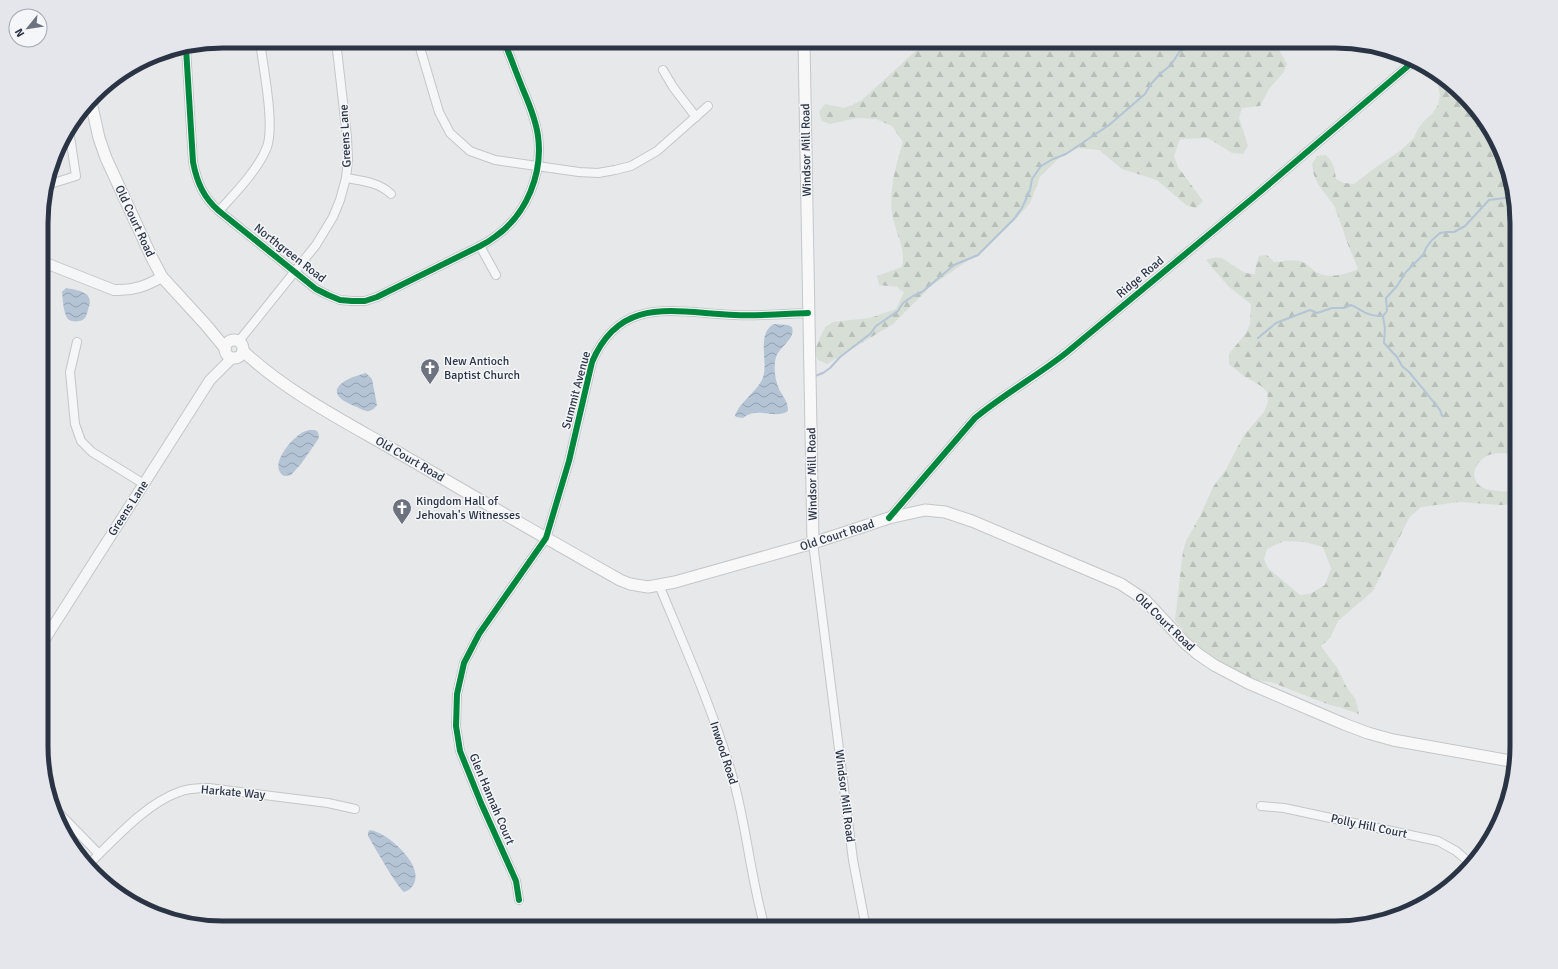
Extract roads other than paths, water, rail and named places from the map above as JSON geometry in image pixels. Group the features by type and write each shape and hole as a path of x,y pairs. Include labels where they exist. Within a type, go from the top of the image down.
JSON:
{"main road":[{"name":"Windsor Mill Road","path":"804,48 813,543"},
{"name":"Old Court Road","path":"92,106 99,138 106,158 162,277 206,325 233,350 311,402 620,580 630,584 648,587 675,582 813,543 889,518 925,510 955,514 1105,576 1128,588 1146,600 1185,643 1198,654 1214,665 1248,683 1368,733 1393,740 1510,761"}],"street":[{"path":"219,211 257,165 267,148 270,117 261,48"},
{"name":"Greens Lane","path":"48,633 214,375 324,233 333,217 346,178 348,160 347,136 337,48"},
{"path":"420,48 439,112 450,133 470,151 483,157 495,160 579,172 598,173 631,166 657,151 708,106"},
{"name":"Northgreen Road","path":"186,52 193,162 201,191 219,211 316,289 340,300 365,301 377,297 496,237 520,211 530,194 538,166 538,136 536,124 507,48"},
{"name":"Ridge Road","path":"889,518 979,414 993,403 1052,365 1254,197 1410,65"},
{"path":"663,70 673,87 696,116"},
{"path":"52,183 76,176 70,137"},
{"path":"346,178 382,186 391,194"},
{"path":"480,246 496,275"},
{"path":"48,264 114,290 126,291 137,289 162,277"},
{"name":"Summit Avenue","path":"546,538 569,461 592,362 597,350 614,330 634,316 658,310 734,315 808,313"},
{"path":"77,342 70,372 75,424 80,437 87,448 92,452 144,484"},
{"name":"Glen Hannah Court","path":"519,900 516,881 460,752 456,726 457,694 464,663 479,634 546,538"},
{"name":"Windsor Mill Road","path":"813,543 854,860 865,921"},
{"name":"Inwood Road","path":"659,585 704,693 727,758 741,810 763,921"},
{"name":"Harkate Way","path":"91,862 156,803 180,791 194,788 209,788 328,802 355,809"},
{"name":"Polly Hill Court","path":"1261,806 1284,808 1438,841 1456,851 1468,861"},
{"path":"63,817 99,854"}],"water":[{"path":"66,288 82,292 88,296 90,302 83,320 72,321 67,318 64,311 62,292"},
{"path":"774,324 788,325 792,327 793,331 790,339 778,353 775,366 777,383 787,403 788,411 778,414 755,413 743,418 736,417 735,415 741,405 762,380 765,366 765,335 768,329"},
{"path":"366,373 372,379 377,405 375,408 368,411 346,402 337,392 342,383 348,379"},
{"path":"309,430 315,430 318,432 319,438 301,464 291,475 284,476 280,472 278,466 282,454 296,437"},
{"path":"370,830 385,836 408,857 415,874 415,881 411,888 404,892 391,875 368,836 368,832"}],"waterway":[{"path":"815,376 830,368 840,357 870,334 876,326 898,311 903,303 922,292 954,265 978,255 1014,219 1022,208 1030,190 1032,179 1041,166 1066,154 1109,125 1145,94 1151,84 1170,66 1180,51 1186,48"},
{"path":"1442,416 1440,410 1384,343 1385,328 1383,316 1387,311 1386,298 1397,286 1406,272 1424,254 1426,248 1432,240 1440,233 1454,232 1465,226 1489,200 1509,197"},
{"path":"1258,338 1276,323 1310,310 1317,313 1332,308 1344,308 1351,305 1369,314 1383,316"}],"place":[{"name":"New Antioch Baptist Church","path":"430,385"},
{"name":"Kingdom Hall of Jehovah's Witnesses","path":"402,525"}]}
